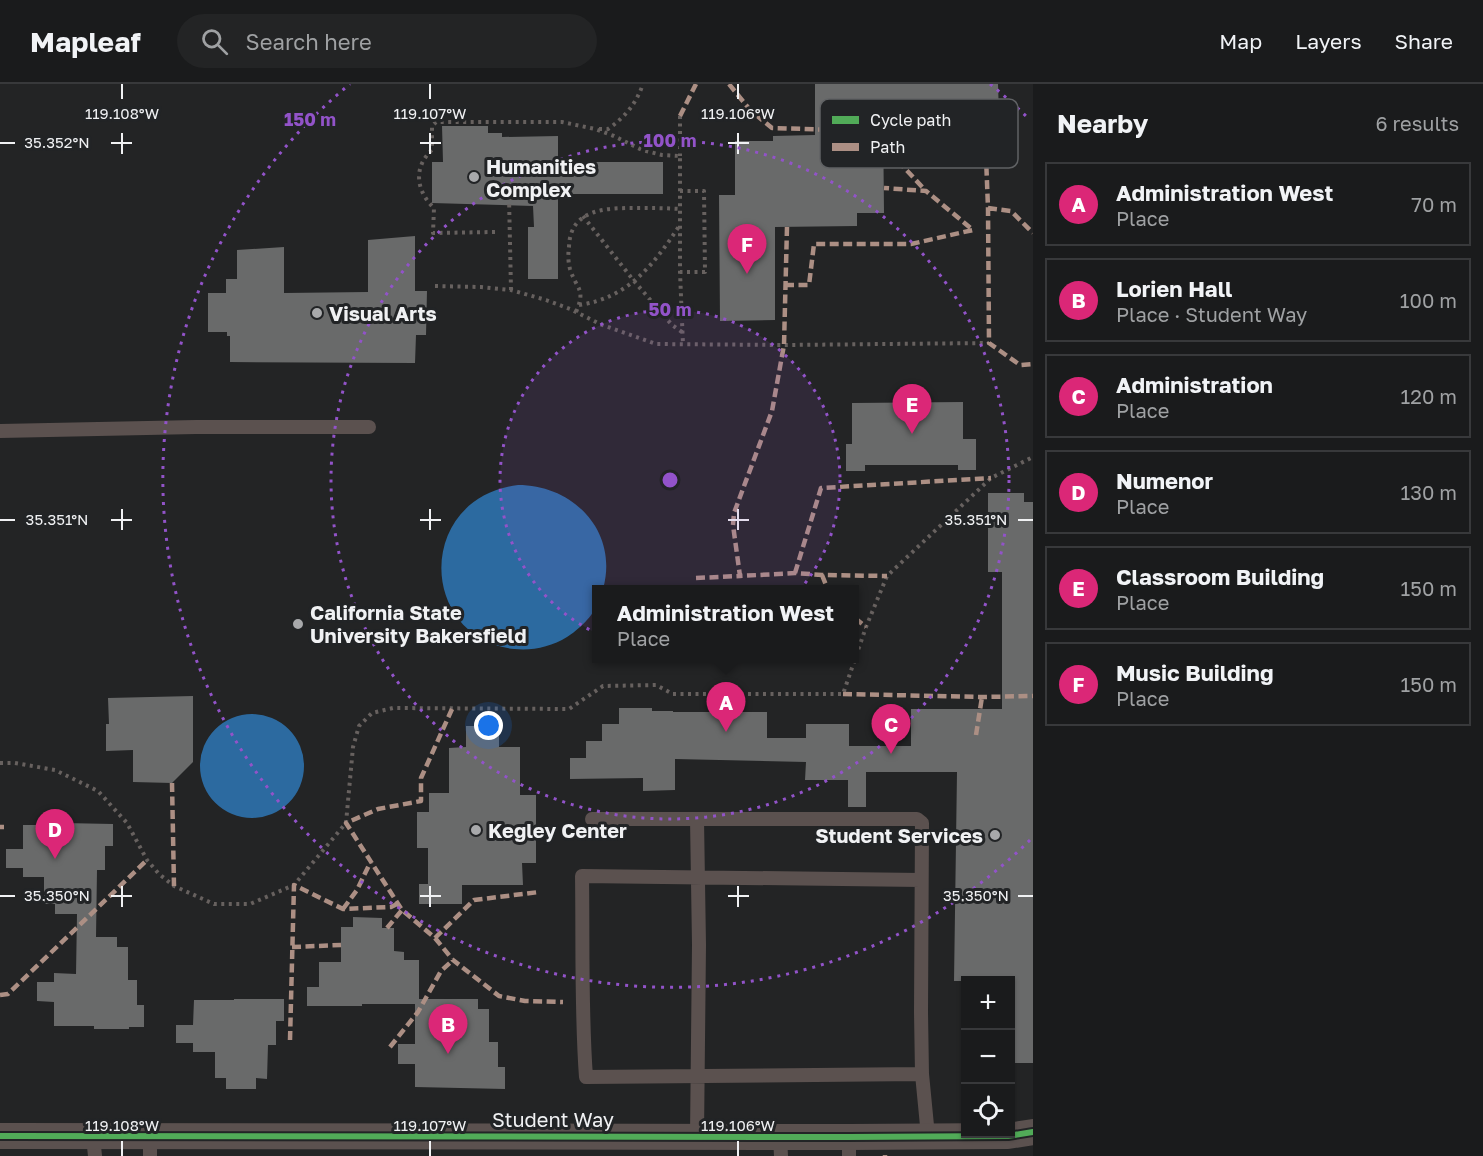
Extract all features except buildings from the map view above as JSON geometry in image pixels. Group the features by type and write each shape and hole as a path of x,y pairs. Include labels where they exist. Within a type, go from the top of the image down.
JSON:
{"street":[{"name":"Student Way","path":"1015,1135 1033,1132"},
{"name":"Student Way","path":"0,1136 94,1146 150,1146 697,1136 781,1146 849,1147 928,1136 961,1136"},
{"name":"Student Way","path":"1014,1138 1033,1144"}],"lane":[{"path":"0,431 196,427 369,427"},
{"path":"592,819 917,819 922,823 920,944 922,1074 928,1136"},
{"path":"697,819 699,945 697,1136"},
{"path":"921,880 582,876 582,1013 586,1077 922,1074"}],"path":[{"path":"595,129 608,129 618,122 630,110 643,84"},
{"path":"681,116 683,345"},
{"path":"495,232 433,233 434,208 421,192 419,172 422,163 432,150 433,124 440,121 562,122 595,129 642,150 662,155 681,156"},
{"path":"681,191 704,191 705,272 681,272"},
{"path":"509,197 511,290"},
{"path":"576,312 582,299 568,259 569,239 574,226 583,216 599,209 681,209"},
{"path":"583,216 634,281 672,325 682,332"},
{"path":"579,305 602,300 619,292 634,281 646,271 681,224"},
{"path":"435,286 511,290 546,300 600,324 656,344 989,344"},
{"path":"859,647 886,576 991,478 1033,458"},
{"path":"0,763 15,763 55,770 98,791 127,823 147,860 174,886 214,904 250,904 294,885 345,824 353,747 359,726 372,713 393,708 568,709 603,686 656,685 673,694 843,694 854,663"}],"water":[{"path":"518,485 538,487 557,493 574,503 588,516 598,531 604,549 606,568 604,585 592,585 592,614 571,634 561,640 541,648 514,649 482,639 460,621 446,596 441,568 446,540 460,515 484,495"},
{"path":"252,714 272,718 289,729 300,746 304,766 300,786 289,803 272,814 252,818 232,814 215,803 204,786 200,766 204,746 215,729 232,718"}],"marked path":[{"path":"680,116 696,84"},
{"path":"729,84 750,110 772,128 820,129"},
{"path":"905,168 926,191"},
{"path":"986,168 989,343 1020,365 1033,364"},
{"path":"785,285 809,285 814,244 911,244 973,230 926,191 884,188"},
{"path":"988,208 1011,211 1033,233"},
{"path":"787,227 784,345 772,411 734,513 733,525 740,576 795,573 887,576"},
{"path":"795,573 821,488 991,478"},
{"path":"822,575 826,585"},
{"path":"696,578 740,576"},
{"path":"859,621 866,627"},
{"path":"843,694 1033,696"},
{"path":"976,735 982,697"},
{"path":"452,709 421,778 421,801 378,809 346,823 402,910 435,938 453,960 499,996 525,1001 563,1002"},
{"path":"172,783 174,886"},
{"path":"0,995 8,994 147,860"},
{"path":"343,909 357,890 371,861"},
{"path":"290,1040 294,885 343,909 391,907 399,903"},
{"path":"435,938 474,900 539,892"},
{"path":"387,928 402,910"},
{"path":"292,947 341,945"},
{"path":"390,1047 418,1012 441,971 453,960"}],"cycle path":[{"path":"0,1136 849,1137 1008,1136 1033,1132"}],"place":[{"name":"Humanities Complex","path":"474,177"},
{"name":"Music Building","path":"747,274"},
{"name":"Visual Arts","path":"317,313"},
{"name":"Classroom Building","path":"912,434"},
{"name":"California State University Bakersfield","path":"298,624"},
{"name":"Administration West","path":"726,732"},
{"name":"Administration","path":"891,754"},
{"name":"Kegley Center","path":"476,830"},
{"name":"Student Services","path":"995,835"},
{"name":"Numenor","path":"55,859"},
{"name":"Lorien Hall","path":"448,1054"}]}
